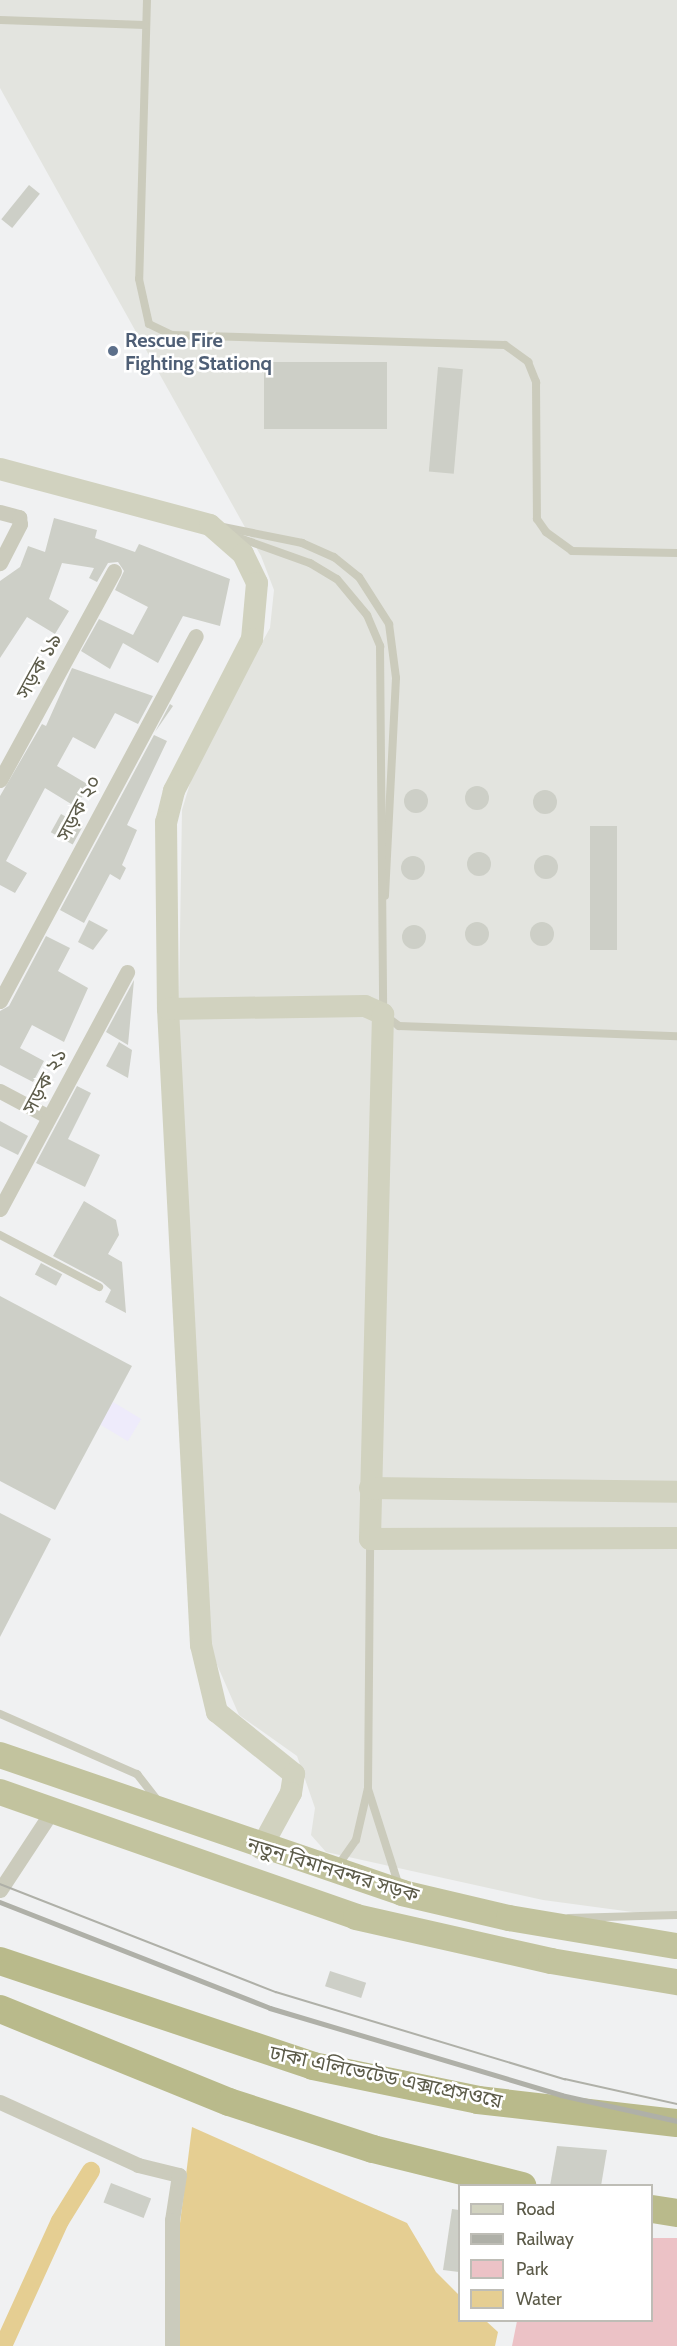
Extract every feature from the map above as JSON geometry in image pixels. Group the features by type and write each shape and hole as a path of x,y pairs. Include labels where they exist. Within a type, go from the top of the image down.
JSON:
{"highway":[{"name":"নতুন বিমানবন্দর সড়ক","path":"0,1755 171,1818 331,1872 402,1893 538,1923 677,1946"},
{"name":"নতুন বিমানবন্দর সড়ক","path":"0,1792 356,1917 551,1961 677,1982"},
{"name":"ঢাকা এলিভেটেড এক্সপ্রেসওয়ে","path":"0,1961 313,2066 478,2100 677,2123"},
{"path":"0,2009 229,2102 373,2149 515,2184"},
{"path":"653,2209 677,2213"}],"main road":[{"path":"0,469 210,525 249,561 258,610 252,639 174,791 166,822 168,1009 201,1644 217,1712 289,1768 296,1781 261,1848"},
{"path":"168,1009 365,1006 383,1014 370,1539 677,1538"},
{"path":"370,1488 677,1492"}],"street":[{"path":"0,512 19,517 0,563"},
{"name":"সড়ক ১৯","path":"0,780 114,571"},
{"name":"সড়ক ২০","path":"0,1001 196,636"},
{"name":"সড়ক ২১","path":"0,1209 127,972"},
{"path":"0,1091 49,1117"},
{"path":"0,1890 52,1810"},
{"path":"0,2102 138,2165 179,2175 172,2220 172,2346"}],"lane":[{"path":"147,0 139,279 148,324 172,335 505,345 528,362 536,382 537,519 546,532 572,551 677,554"},
{"path":"0,20 145,25"},
{"path":"210,525 302,543 345,565 368,588 389,624 396,678 384,904"},
{"path":"210,525 310,563 337,579 375,631 384,663 383,1014 399,1026 677,1036"},
{"path":"0,1235 99,1287"},
{"path":"331,1872 356,1840 368,1788 370,1539"},
{"path":"0,1714 137,1774 171,1818"},
{"path":"368,1788 384,1852 402,1893"},
{"path":"538,1923 590,1915 677,1916"}],"shaded area":[{"path":"0,0 677,0 677,1918 543,1900 326,1852 311,1835 315,1808 297,1756 239,1715 208,1644 178,1059 182,810 198,757 270,628 274,590 261,556 0,88"},
{"path":"113,1402 141,1419 128,1441 100,1424"}],"green space":[{"path":"653,2238 677,2238 677,2346 512,2346 517,2322 653,2322"}],"water":[{"path":"192,2127 407,2223 436,2272 458,2294 458,2322 487,2322 498,2332 495,2346 180,2346 179,2231"}],"building":[{"path":"29,185 40,194 12,228 1,219"},
{"path":"264,362 387,362 387,429 264,429"},
{"path":"438,367 463,369 454,474 429,472"},
{"path":"54,518 97,530 95,538 135,552 139,544 230,579 220,626 183,616 158,663 123,643 110,669 81,651 99,619 133,635 148,607 115,590 124,571 118,562 108,563 97,582 89,578 94,568 62,563 49,599 69,611 55,634 27,617 0,658 0,581 20,567 28,546 45,552"},
{"path":"72,668 153,696 138,724 115,713 95,749 73,737 57,766 89,785 76,807 45,788 6,861 27,873 15,893 0,885 0,796 42,724 46,726"},
{"path":"170,704 173,706 155,732"},
{"path":"154,735 167,741 127,825 137,830 122,865 126,868 120,880 110,874 84,923 60,910"},
{"path":"477,786 486,789 489,798 486,807 477,810 468,807 465,798 468,789"},
{"path":"416,789 425,792 428,801 425,810 416,813 407,810 404,801 407,792"},
{"path":"545,790 554,793 557,802 554,811 545,814 536,811 533,802 536,793"},
{"path":"61,814 83,826 73,844 51,832"},
{"path":"590,826 617,826 617,950 590,950"},
{"path":"479,852 488,855 491,864 488,873 479,876 470,873 467,864 470,855"},
{"path":"546,855 555,858 558,867 555,876 546,879 537,876 534,867 537,858"},
{"path":"413,856 422,859 425,868 422,877 413,880 404,877 401,868 404,859"},
{"path":"89,920 108,930 93,950 78,942"},
{"path":"477,922 486,925 489,934 486,943 477,946 468,943 465,934 468,925"},
{"path":"542,922 551,925 554,934 551,943 542,946 533,943 530,934 533,925"},
{"path":"414,925 423,928 426,937 423,946 414,949 405,946 402,937 405,928"},
{"path":"46,936 70,948 58,971 88,988 64,1042 32,1025 20,1048 44,1061 33,1082 0,1065 0,1011 9,1006"},
{"path":"134,980 128,1045 106,1032"},
{"path":"119,1042 132,1050 128,1078 106,1066"},
{"path":"77,1086 91,1093 68,1139 100,1155 85,1187 36,1163"},
{"path":"0,1121 28,1136 18,1155 0,1146"},
{"path":"84,1201 116,1220 119,1235 108,1254 122,1262 126,1313 105,1302 111,1290 102,1282 53,1256"},
{"path":"41,1263 62,1274 56,1286 35,1274"},
{"path":"0,1296 132,1366 55,1510 0,1481"},
{"path":"0,1513 51,1539 0,1637"},
{"path":"330,1971 366,1983 361,1998 325,1986"},
{"path":"557,2146 607,2150 601,2184 550,2184"},
{"path":"111,2183 151,2198 144,2218 103,2203"},
{"path":"452,2209 458,2210 458,2272 443,2270"}],"waterway":[{"path":"3,2346 60,2221 91,2171"}],"tram line":[{"path":"0,1884 276,1992 565,2079 677,2104"}],"railway":[{"path":"0,1902 270,2008 561,2095 677,2121"}],"place":[{"name":"Rescue Fire Fighting Stationq","path":"113,351"}]}
